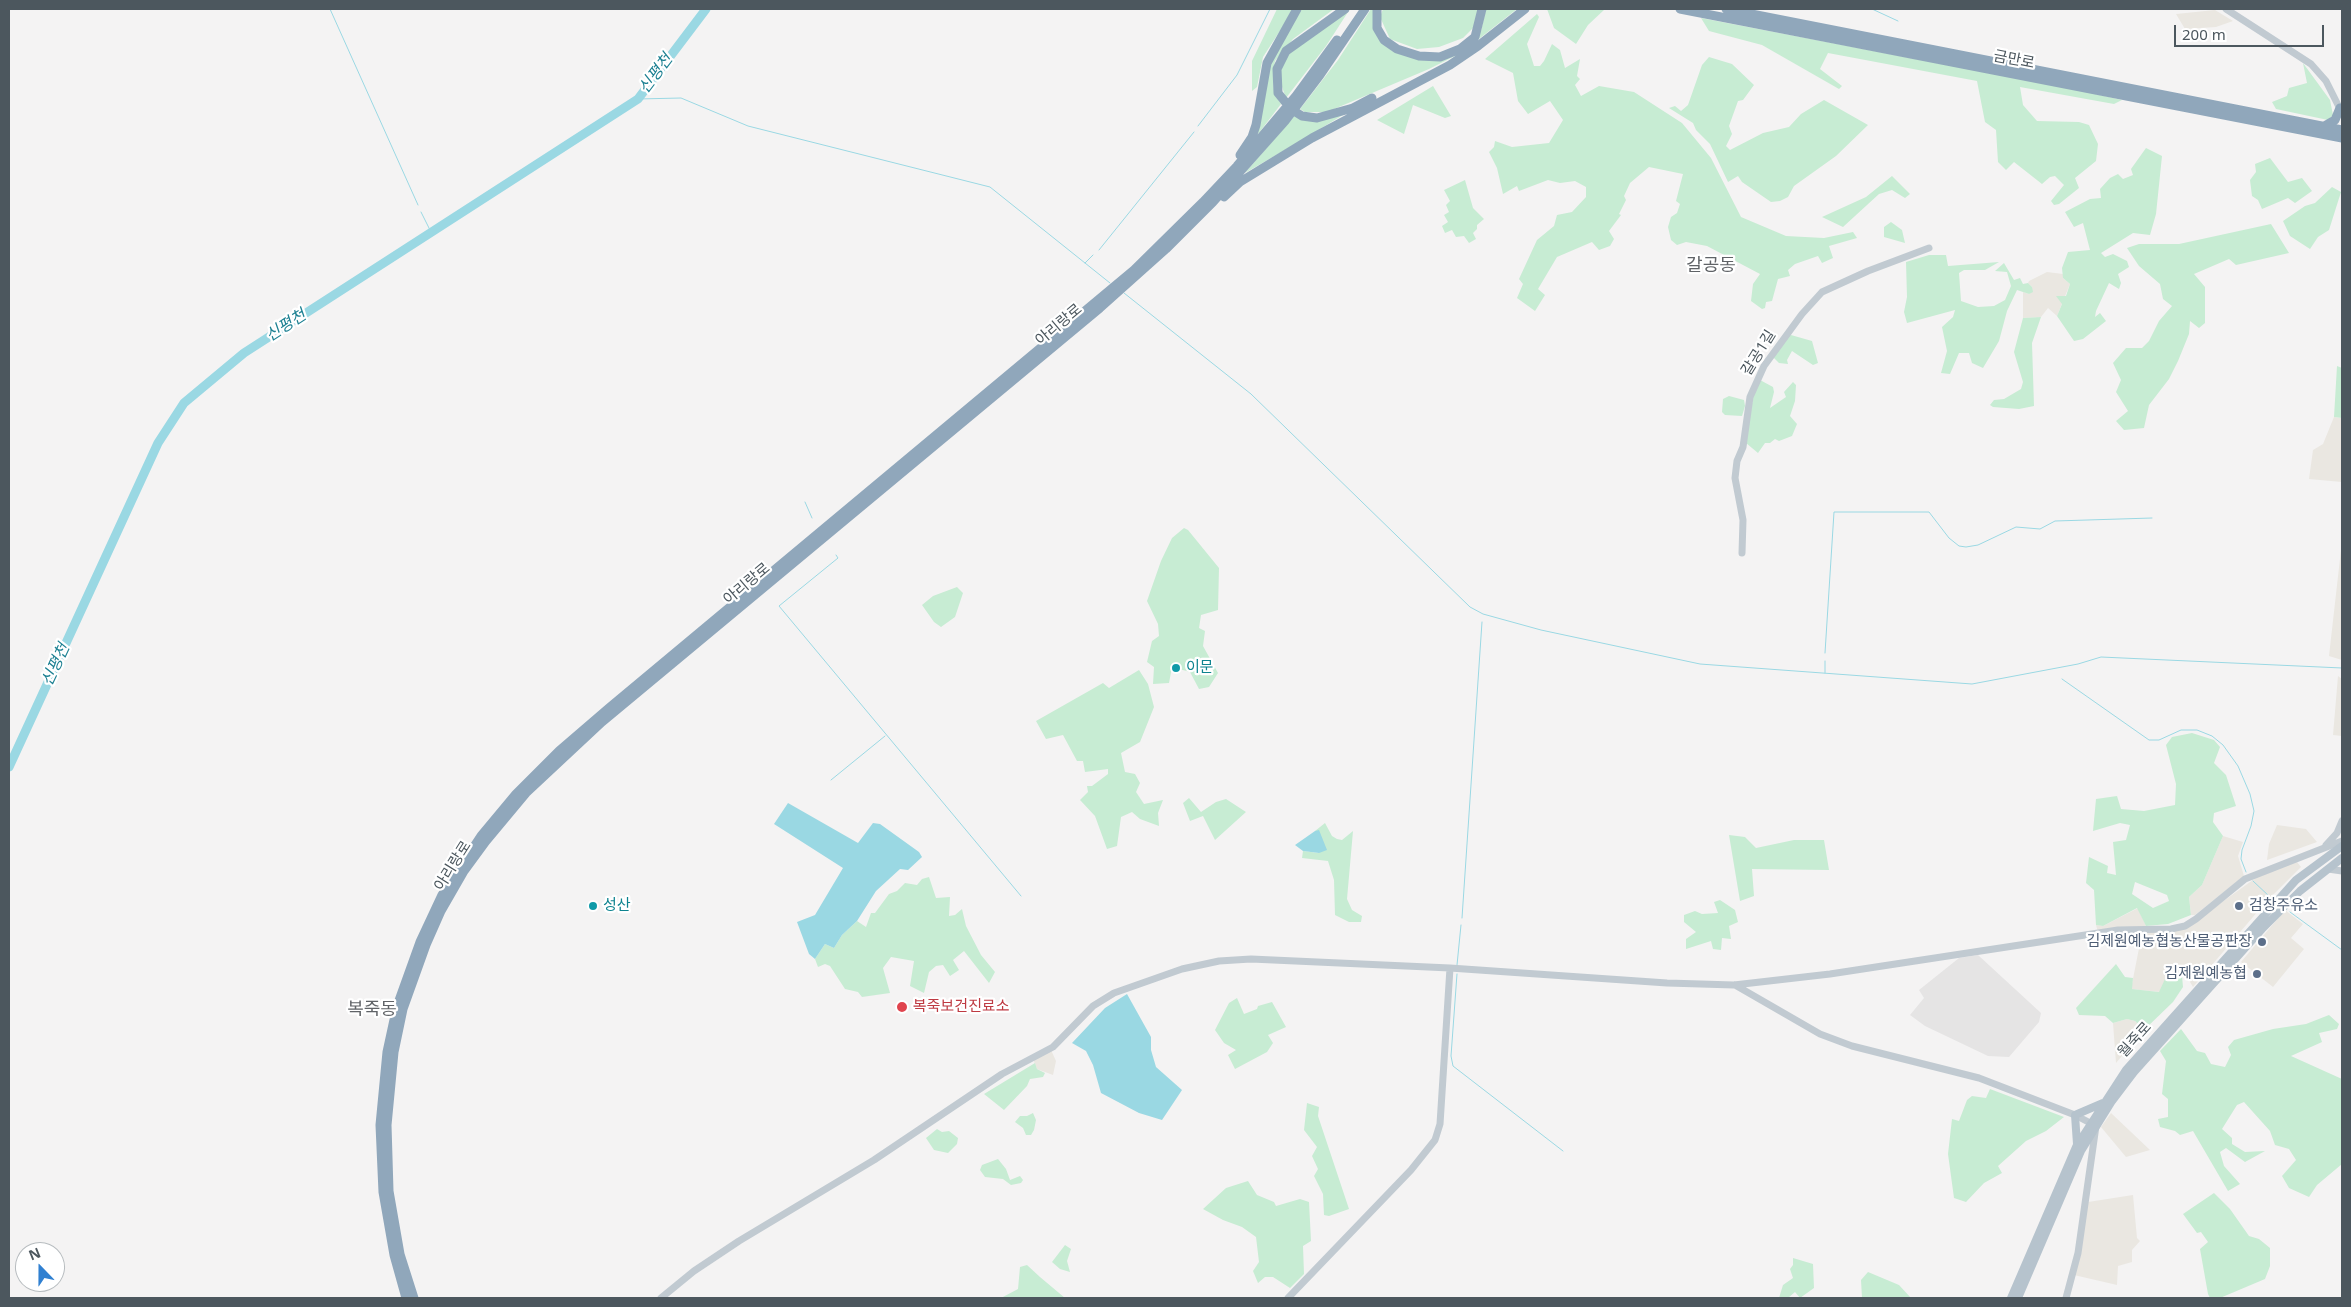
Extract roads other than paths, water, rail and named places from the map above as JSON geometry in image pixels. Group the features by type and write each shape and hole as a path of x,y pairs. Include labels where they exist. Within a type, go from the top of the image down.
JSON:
{"highway":[{"path":"1236,166 1236,160 1252,138 1256,125 1267,63 1297,9"},
{"path":"1345,9 1286,51 1277,69 1278,93 1284,102 1302,116 1317,118 1353,108 1436,72"},
{"name":"아리랑로","path":"1137,272 1236,166 1296,96 1358,9"},
{"name":"아리랑로","path":"406,1298 388,1227 382,1192 380,1125 387,1052 397,1006 423,943 464,871 486,840 526,793 564,756 1137,272 1213,202 1285,121 1320,75 1365,9"},
{"path":"1377,9 1377,28 1384,40 1397,48 1419,56 1440,57 1460,48 1475,37 1482,9"},
{"path":"1213,202 1220,202 1240,182 1312,138 1394,92 1435,74 1478,46 1525,9"},
{"name":"금만로","path":"1680,9 2342,138"},
{"name":"금만로","path":"1726,9 2342,130"},
{"path":"2323,126 2335,120 2341,111"},
{"name":"아리랑로","path":"412,972 394,1052 389,1091 387,1140 389,1190 394,1224 414,1298"}],"main road":[{"name":"월죽로","path":"2018,1298 2093,1124 2103,1103 2126,1070 2296,880 2342,846"},
{"name":"월죽로","path":"2011,1298 2077,1144 2134,1072 2262,929 2300,890 2342,858"},
{"path":"2077,1144 2075,1115 2103,1103"}],"street":[{"path":"2226,9 2311,64 2326,81 2341,111"},
{"name":"갈공1길","path":"1742,553 1743,520 1735,478 1737,461 1743,447 1750,397 1764,366 1802,314 1822,292 1929,248"},
{"path":"2323,847 2337,834 2342,821"},
{"path":"661,1298 694,1271 739,1241 874,1160 1002,1074 1053,1047 1083,1014 1114,993 1182,969 1232,960 1311,961 1450,968 1667,983 1734,985 1830,974 2118,930 2178,928 2196,919 2245,879 2342,841"},
{"path":"2328,869 2342,872"},
{"path":"1288,1298 1411,1170 1435,1140 1440,1124 1450,968"},
{"path":"1734,985 1820,1034 1852,1046 1979,1078 2075,1115 2093,1124 2078,1253 2066,1298"}],"water":[{"path":"788,803 858,843 873,823 880,824 919,852 922,857 908,870 900,869 876,891 857,921 842,935 834,948 825,944 815,959 809,954 797,922 815,915 843,868 774,824"},
{"path":"1319,830 1327,850 1319,853 1303,851 1295,845 1315,831"},
{"path":"1127,994 1151,1037 1151,1050 1156,1067 1182,1090 1162,1120 1139,1113 1101,1093 1093,1065 1086,1051 1072,1043 1105,1008"}],"waterway":[{"path":"330,9 418,205"},
{"name":"신평천","path":"9,767 158,443 184,403 244,353 638,99 706,9"},
{"path":"1198,126 1237,75 1270,9"},
{"path":"1872,9 1898,21"},
{"path":"638,99 681,98 748,126 990,187 1110,283"},
{"path":"1099,250 1194,132"},
{"path":"421,212 431,232"},
{"path":"1085,263 1093,255"},
{"path":"1124,293 1251,394 1470,607 1483,614 1541,630 1700,664 1972,684 2078,664 2101,657 2342,668"},
{"path":"805,502 812,518"},
{"path":"1825,653 1834,512 1929,512 1949,538 1959,546 1966,547 1978,545 2016,527 2040,529 2055,521 2152,518"},
{"path":"836,555 838,558 779,606 1021,896"},
{"path":"1462,918 1482,622"},
{"path":"1825,661 1825,673"},
{"path":"2062,679 2149,740 2159,740 2181,730 2197,730 2212,736 2223,745 2238,766 2250,794 2254,811 2251,826 2242,850 2241,859 2246,872"},
{"path":"831,780 885,736"},
{"path":"2253,881 2270,897"},
{"path":"2290,912 2342,950"},
{"path":"1457,965 1461,925"},
{"path":"1457,974 1451,1056 1453,1066 1563,1151"}],"place":[{"name":"이문","path":"1176,668"},
{"name":"성산","path":"593,906"},
{"name":"검창주유소","path":"2239,906"},
{"name":"김제원예농협농산물공판장","path":"2262,942"},
{"name":"김제원예농협","path":"2257,974"},
{"name":"복죽보건진료소","path":"902,1007"}],"district":[{"name":"갈공동","path":"1711,266"},
{"name":"복죽동","path":"372,1010"}]}
